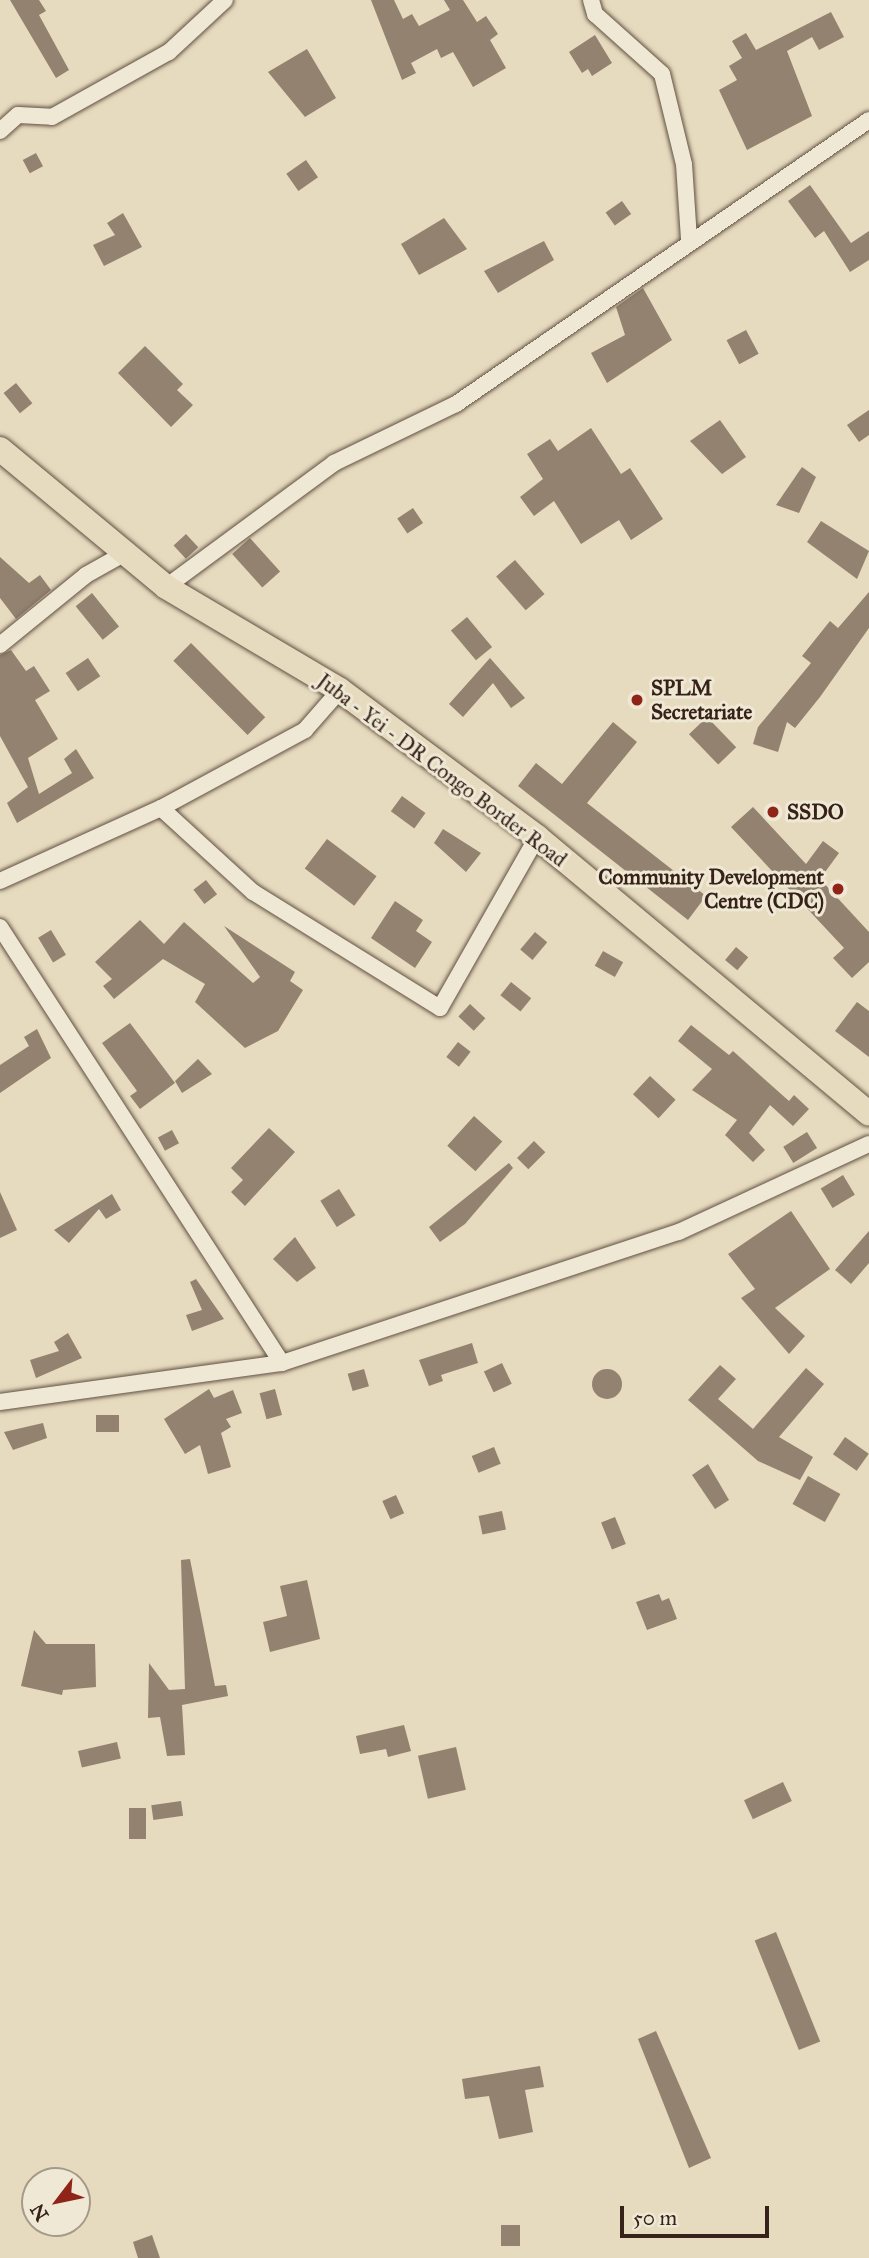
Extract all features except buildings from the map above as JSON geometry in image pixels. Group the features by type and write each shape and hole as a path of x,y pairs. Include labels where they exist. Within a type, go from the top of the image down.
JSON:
{"main road":[{"name":"Juba - Yei - DR Congo Border Road","path":"0,449 166,587 340,690 537,837 869,1114"}],"street":[{"path":"0,131 18,115 52,117 169,52 225,0"},
{"path":"591,0 595,14 662,74 684,164 689,239"},
{"path":"166,587 334,463 456,404 689,239 869,120"},
{"path":"0,645 86,575 125,553"},
{"path":"0,881 161,808 305,730 340,690"},
{"path":"161,808 253,892 440,1008 537,837"},
{"path":"0,927 282,1363"},
{"path":"0,1402 282,1363 679,1232 869,1144"}],"place":[{"name":"SPLM Secretariate","path":"637,700"},
{"name":"SSDO","path":"773,812"},
{"name":"Community Development Centre (CDC)","path":"838,889"}]}
